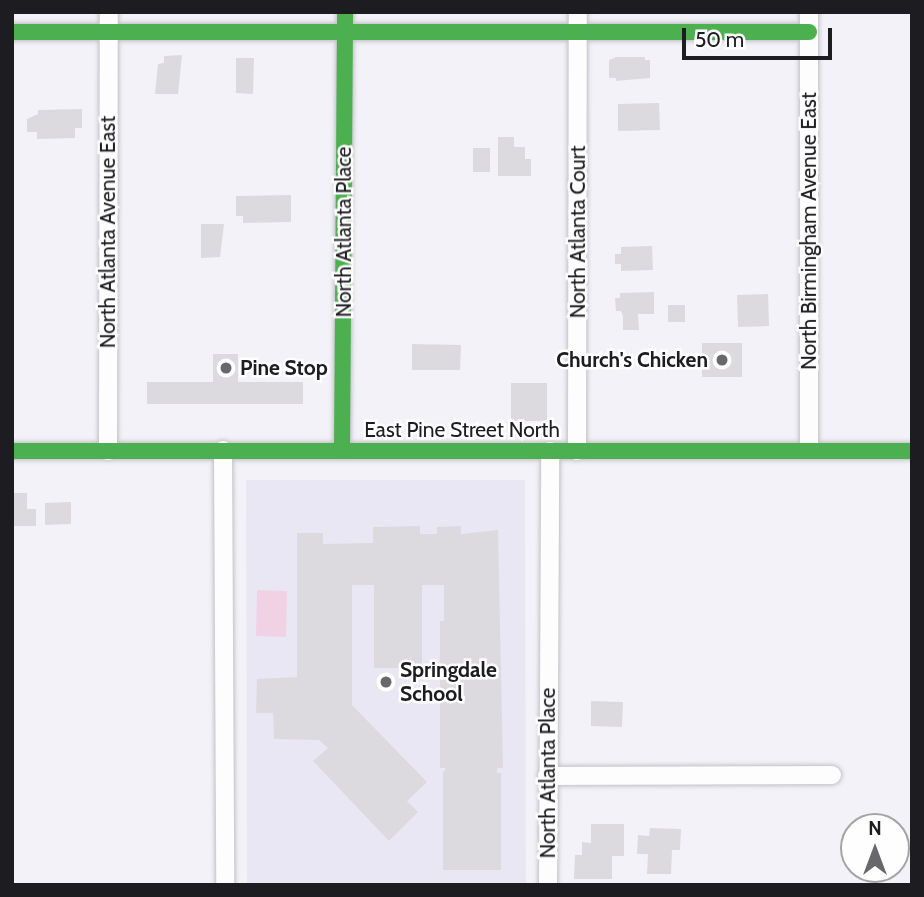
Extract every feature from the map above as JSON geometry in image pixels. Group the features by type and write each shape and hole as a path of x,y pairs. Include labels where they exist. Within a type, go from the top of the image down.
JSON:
{"street":[{"name":"North Atlanta Avenue East","path":"108,451 109,12"},
{"name":"North Atlanta Place","path":"342,451 345,12"},
{"name":"North Atlanta Court","path":"577,451 578,12"},
{"name":"North Birmingham Avenue East","path":"809,12 809,450"},
{"path":"12,32 809,32"},
{"path":"223,450 225,885"},
{"name":"East Pine Street North","path":"12,451 912,451"},
{"name":"North Atlanta Place","path":"548,885 550,451"},
{"path":"547,776 832,775"}],"shaded area":[{"name":"Springdale School","path":"246,480 525,480 526,885 247,885"},
{"path":"257,590 287,591 286,637 256,636"}],"building":[{"path":"182,55 178,94 155,94 158,64 164,63 164,56"},
{"path":"616,57 645,57 645,60 650,60 650,78 616,81 616,78 609,78 609,60"},
{"path":"236,58 254,58 253,94 236,93"},
{"path":"659,103 660,130 618,131 618,104"},
{"path":"82,109 82,128 75,128 75,138 37,139 37,132 27,132 27,119 38,114 38,110"},
{"path":"498,137 514,137 514,147 525,147 525,159 531,159 531,176 498,176"},
{"path":"473,148 490,148 490,172 473,172"},
{"path":"291,195 291,222 243,223 243,216 236,216 236,196"},
{"path":"201,224 224,224 220,257 201,258"},
{"path":"652,246 653,270 621,271 621,264 615,264 615,254 621,254 621,247"},
{"path":"654,292 654,314 638,314 639,330 623,330 623,316 621,311 616,311 615,298 620,298 620,293"},
{"path":"768,294 769,326 738,327 737,295"},
{"path":"668,305 685,305 685,322 668,322"},
{"name":"Church's Chicken","path":"702,343 742,343 742,377 702,377"},
{"path":"412,344 461,345 460,370 412,370"},
{"name":"Pine Stop","path":"213,354 238,354 238,382 303,382 303,404 147,404 147,382 213,382"},
{"path":"511,383 547,383 547,421 511,421"},
{"path":"12,493 27,493 27,509 36,509 36,526 12,526"},
{"path":"71,502 71,524 45,525 45,503"},
{"path":"420,526 420,534 437,534 437,527 461,526 461,534 498,530 503,768 497,768 497,773 501,773 501,870 443,870 443,773 446,768 440,768 440,621 444,621 444,585 422,585 422,668 374,668 374,585 352,585 352,705 427,782 407,801 418,812 389,841 313,761 328,748 319,740 274,739 273,713 256,713 257,679 297,677 297,533 323,533 323,544 373,543 373,527"},
{"path":"591,701 623,702 622,727 591,726"},
{"path":"591,824 624,824 624,856 612,856 612,879 574,879 575,855 582,855 582,842 591,843"},
{"path":"650,828 681,829 680,850 672,850 671,874 647,874 648,854 637,854 638,835 649,836"}],"traffic: fast":[{"path":"342,451 345,12"},
{"path":"12,32 809,32"},
{"path":"12,451 912,451"}],"place":[{"name":"Church's Chicken","path":"722,360"},
{"name":"Pine Stop","path":"226,368"},
{"name":"Springdale School","path":"386,682"}]}
